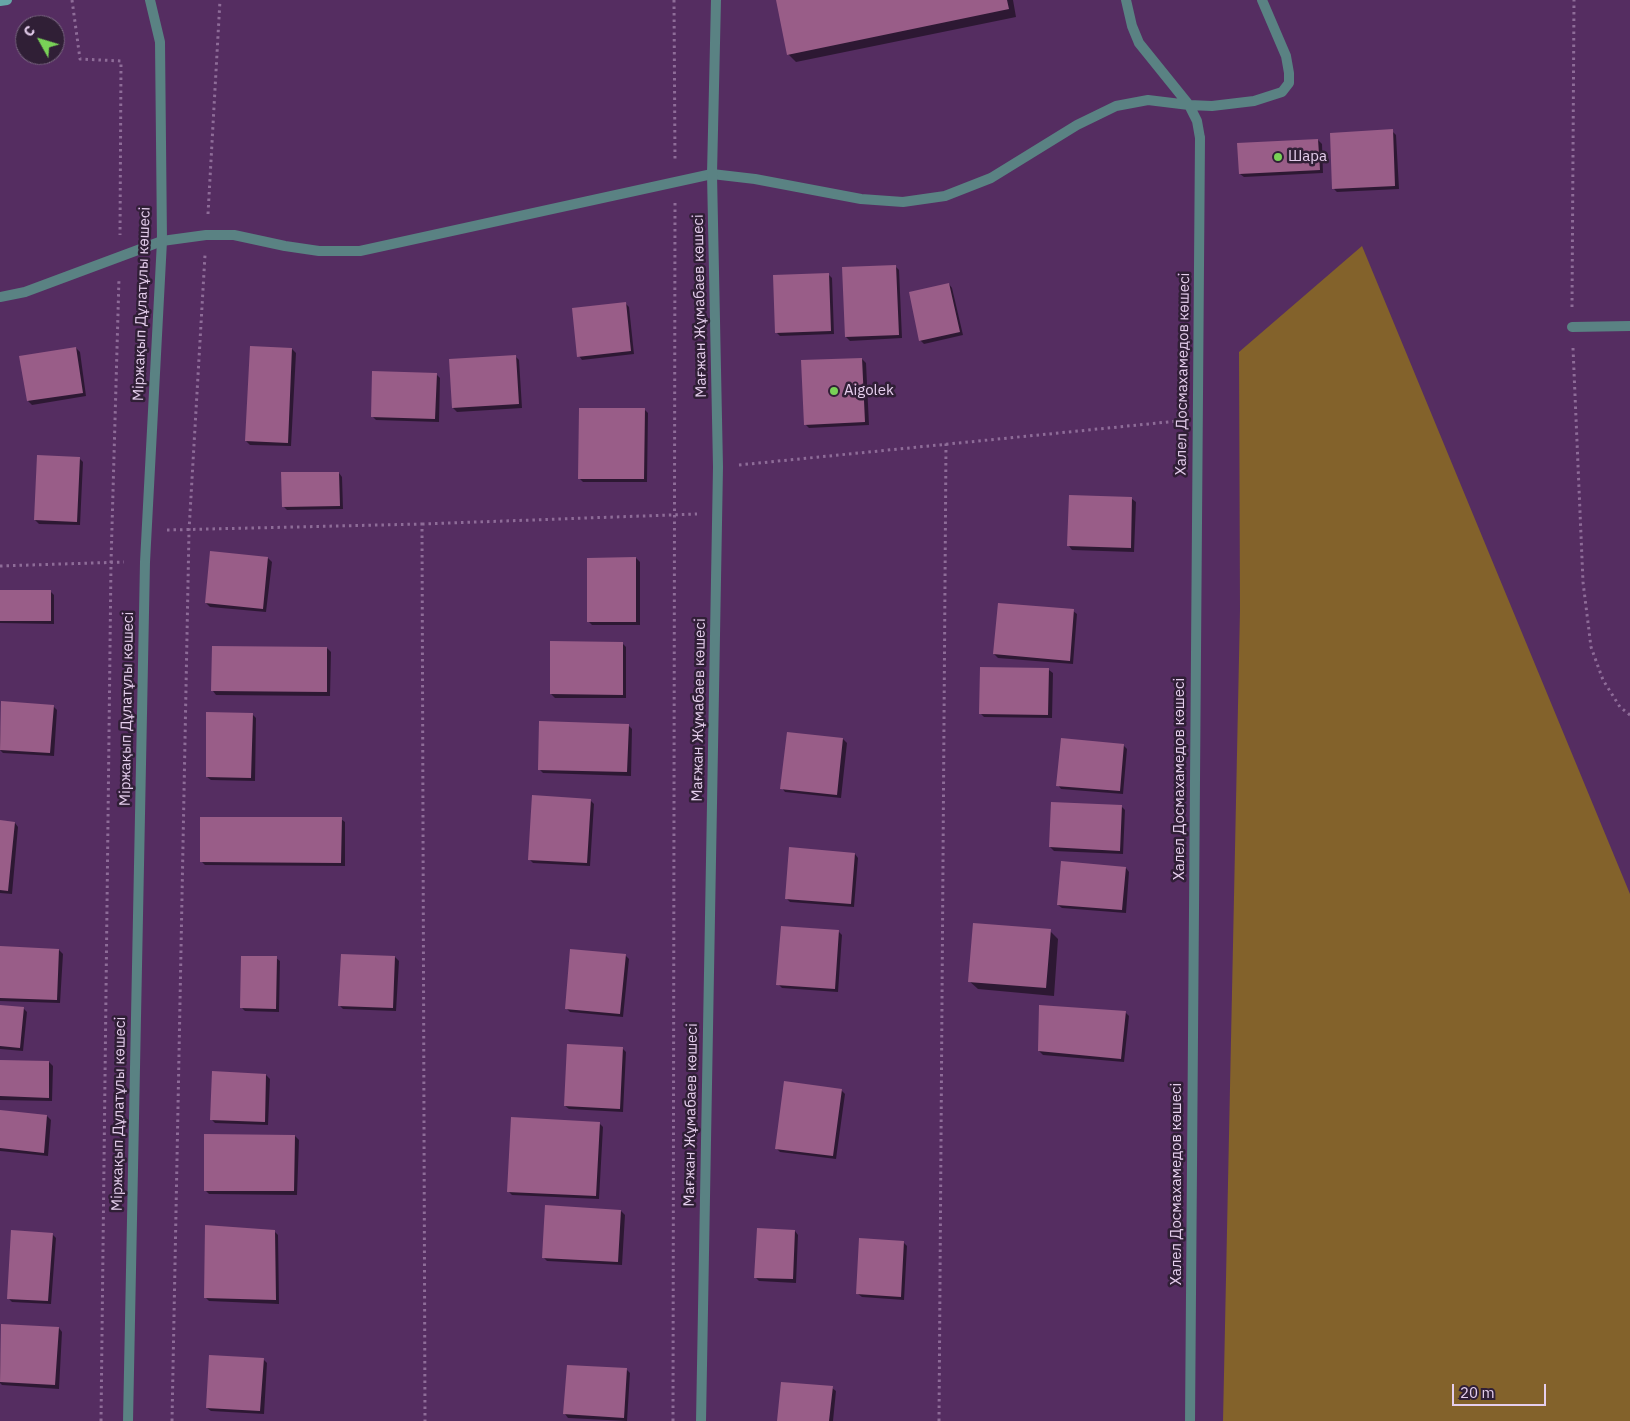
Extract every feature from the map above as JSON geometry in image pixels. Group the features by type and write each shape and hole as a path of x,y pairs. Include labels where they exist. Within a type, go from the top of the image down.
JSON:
{"main road":[{"path":"0,1 7,0"}],"street":[{"name":"Міржақып Дұлатұлы көшесі","path":"128,1421 145,562 162,240 160,42 150,0"},
{"name":"Мағжан Жұмабаев көшесі","path":"701,1421 718,467 712,174 716,0"},
{"name":"Халел Досмахамедов көшесі","path":"1126,0 1132,26 1139,43 1189,105 1197,121 1200,138 1190,1421"},
{"path":"0,297 25,292 162,240 206,235 234,235 319,251 360,251 675,180 712,174 755,179 861,199 903,202 945,196 991,178 1077,125 1116,106 1148,100 1189,105 1254,101 1282,92 1289,84 1286,56 1262,0"},
{"path":"1572,326 1630,326"}],"path":[{"path":"72,0 80,59 121,61 119,256 111,563 101,1421"},
{"path":"172,1421 189,531 220,0"},
{"path":"673,1421 676,515 674,0"},
{"path":"1574,0 1572,326 1583,582 1592,647 1603,680 1620,707 1630,715"},
{"path":"718,467 1197,419"},
{"path":"939,1421 946,443"},
{"path":"147,530 189,531 422,524 717,512"},
{"path":"422,524 425,1421"},
{"path":"0,566 145,562"}],"shaded area":[{"path":"1362,246 1630,894 1630,1421 1223,1421 1240,610 1239,352"}],"building":[{"path":"776,0 1007,0 1009,9 787,55"},
{"path":"1393,129 1395,186 1332,189 1330,133"},
{"path":"1318,139 1320,170 1239,174 1237,143"},
{"path":"896,265 899,335 845,337 842,267"},
{"path":"829,273 831,331 775,333 773,275"},
{"path":"949,283 960,332 919,341 909,292"},
{"path":"626,302 631,351 577,357 572,308"},
{"path":"250,346 292,348 288,443 245,441"},
{"path":"76,347 83,393 27,401 19,356"},
{"path":"516,355 519,404 452,408 449,359"},
{"name":"Aigolek","path":"862,358 865,422 804,425 801,360"},
{"path":"372,371 437,373 435,419 371,417"},
{"path":"579,408 645,408 644,479 578,479"},
{"path":"37,455 80,457 77,522 34,520"},
{"path":"281,472 339,472 340,506 282,507"},
{"path":"1069,495 1132,497 1131,548 1067,546"},
{"path":"210,551 268,557 263,609 205,603"},
{"path":"636,557 636,622 587,622 587,558"},
{"path":"0,590 51,590 51,621 0,621"},
{"path":"998,603 1074,609 1070,661 993,654"},
{"path":"550,641 623,642 623,695 550,694"},
{"path":"212,646 327,647 327,692 211,691"},
{"path":"980,667 1049,668 1048,715 979,714"},
{"path":"1,701 54,705 50,753 0,750"},
{"path":"206,712 253,713 251,778 206,777"},
{"path":"539,721 629,724 627,772 538,770"},
{"path":"787,732 843,738 837,795 780,789"},
{"path":"1061,738 1124,744 1120,791 1056,786"},
{"path":"532,795 591,799 587,863 528,860"},
{"path":"1051,802 1122,805 1120,851 1049,847"},
{"path":"200,817 342,817 341,863 200,862"},
{"path":"0,820 15,822 8,891 0,890"},
{"path":"789,847 855,853 851,904 785,899"},
{"path":"1061,861 1126,867 1122,910 1057,905"},
{"path":"973,923 1051,929 1046,988 968,982"},
{"path":"781,926 839,930 835,989 776,985"},
{"path":"0,946 59,949 57,1000 0,998"},
{"path":"570,949 626,954 620,1014 565,1009"},
{"path":"341,954 395,956 393,1008 338,1006"},
{"path":"241,956 277,956 276,1009 240,1008"},
{"path":"0,1005 24,1007 20,1048 0,1046"},
{"path":"1039,1005 1126,1011 1121,1059 1038,1051"},
{"path":"567,1044 623,1047 620,1109 564,1106"},
{"path":"0,1060 49,1061 49,1098 0,1096"},
{"path":"212,1071 266,1074 265,1122 210,1120"},
{"path":"784,1081 842,1089 833,1156 775,1149"},
{"path":"0,1110 47,1115 44,1153 0,1148"},
{"path":"511,1117 600,1122 596,1196 507,1192"},
{"path":"204,1134 295,1135 294,1191 204,1191"},
{"path":"545,1205 621,1210 618,1262 542,1258"},
{"path":"205,1225 275,1230 276,1300 204,1298"},
{"path":"757,1228 795,1230 793,1279 754,1278"},
{"path":"11,1230 53,1233 48,1301 7,1299"},
{"path":"859,1238 904,1241 901,1297 856,1294"},
{"path":"1,1324 59,1327 55,1385 0,1382"},
{"path":"209,1355 264,1358 260,1411 206,1408"},
{"path":"567,1365 627,1368 624,1418 563,1414"},
{"path":"781,1382 833,1386 829,1421 777,1421"}],"place":[{"name":"Шара","path":"1278,157"},
{"name":"Aigolek","path":"834,391"}]}
